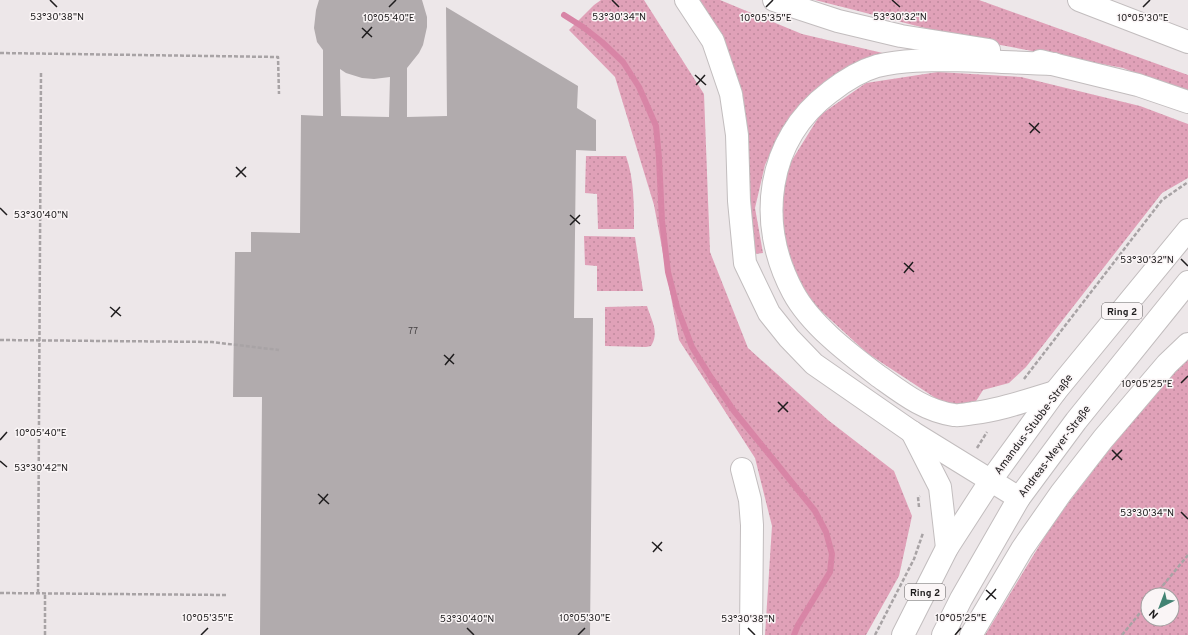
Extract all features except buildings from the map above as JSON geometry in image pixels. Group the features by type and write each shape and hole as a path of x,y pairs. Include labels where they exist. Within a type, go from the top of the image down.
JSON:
{"main road":[{"path":"686,0 713,41 731,94 737,135 739,201 745,263 769,313 789,338 814,364 912,432 1019,498"},
{"path":"774,0 838,21 902,36 984,49 1054,64 1138,85 1188,102"},
{"path":"1079,0 1188,42"},
{"path":"1054,64 912,60 876,67 844,81 817,101 798,124 784,149 775,171 772,198 772,228 780,265 793,294 816,324 857,360 908,397 932,410 956,416 990,411 1055,392"},
{"name":"Amandus-Stubbe-Straße","path":"904,635 947,548 991,480 1055,392 1188,230"},
{"name":"Andreas-Meyer-Straße","path":"943,635 961,599 1019,498 1076,421 1188,282"},
{"path":"971,635 1022,549 1061,493 1103,439 1162,370 1188,344"},
{"path":"912,432 940,487 947,548"},
{"path":"742,469 751,506 751,635"}],"path":[{"path":"0,54 278,57 279,94"},
{"path":"38,594 41,72"},
{"path":"0,340 212,342 279,350"},
{"path":"1162,587 1188,555"},
{"path":"0,593 226,595"},
{"path":"45,593 45,635"},
{"path":"1122,635 1140,614"}],"shaded area":[{"path":"601,0 644,0 704,94 710,252 748,348 828,420 894,471 912,516 899,576 866,635 765,635 772,526 755,458 679,340 654,205 615,77 569,30"},
{"path":"694,0 720,0 802,34 887,54 804,104 779,134 765,165 755,208 763,253 755,254 744,135"},
{"path":"815,0 979,0 1188,75 1188,94 1123,68 968,39"},
{"path":"938,72 1021,77 1140,106 1188,124 1188,178 1162,193 1026,367 1009,383 983,390 973,406 943,403 867,353 807,298 788,260 778,227 784,173 820,115 866,83"},
{"path":"586,156 626,156 629,165 634,201 634,229 598,229 597,194 585,193"},
{"path":"584,236 635,237 643,291 597,291 597,266 585,265"},
{"path":"647,306 655,331 654,341 651,346 605,346 605,307"},
{"path":"1188,357 1188,635 985,635 1053,523 1160,386"}],"waterway":[{"path":"564,15 583,27 602,42 623,62 639,87 656,126 662,221 668,272 677,307 692,347 734,411 815,511 826,532 832,554 830,572 798,625 794,635"}]}
